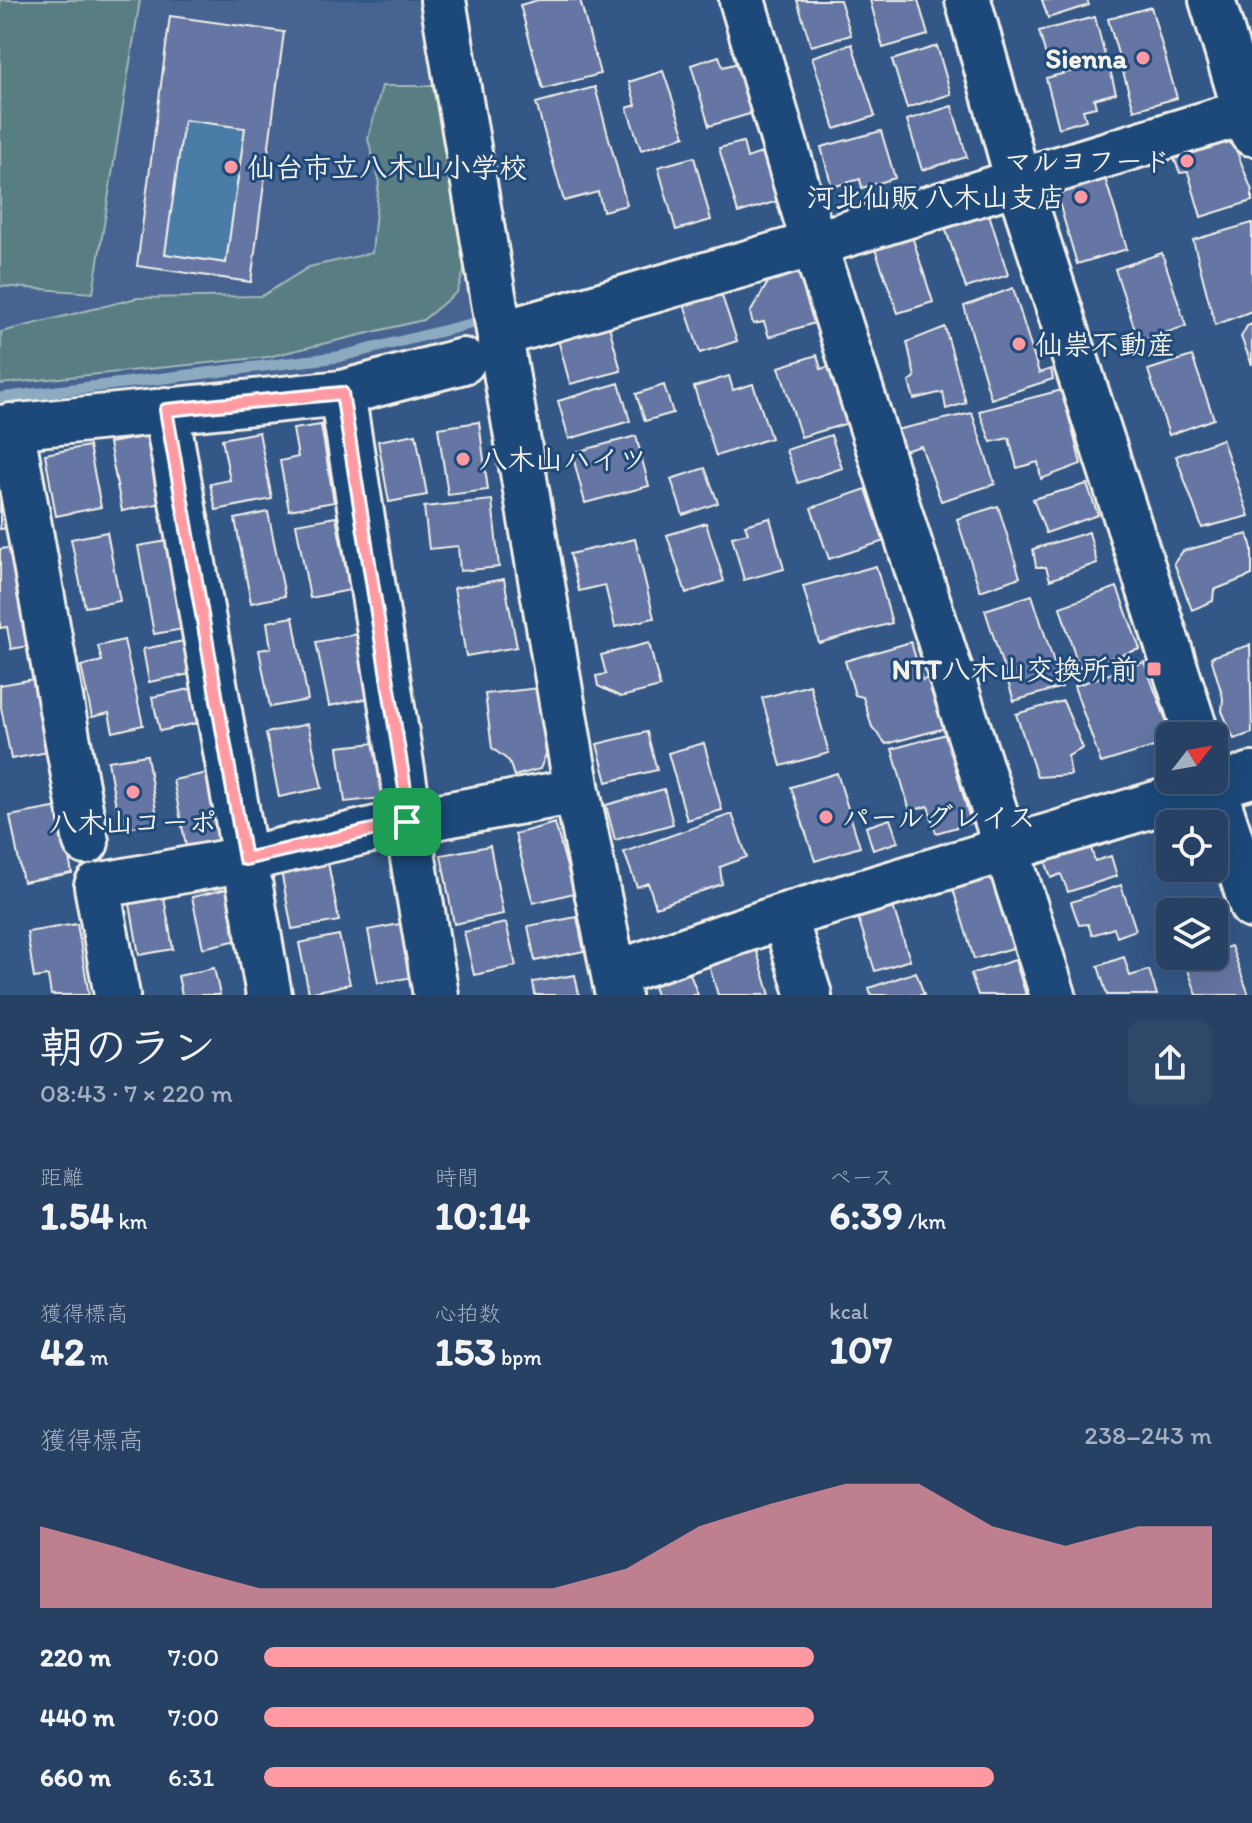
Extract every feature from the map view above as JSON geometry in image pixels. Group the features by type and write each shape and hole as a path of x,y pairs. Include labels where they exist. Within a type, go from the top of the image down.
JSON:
{"street":[{"path":"443,0 577,791 616,985 784,916 1184,794"},
{"path":"742,0 814,244 1053,995"},
{"path":"968,0 1018,181 1192,722"},
{"path":"500,334 814,244 1018,181 1250,118 1212,0"},
{"path":"86,842 6,427 342,393 463,361"},
{"path":"342,393 436,995"},
{"path":"166,410 269,995"},
{"path":"117,995 97,886 245,859 407,822 577,791"},
{"path":"1228,794 1252,906"},
{"path":"784,916 809,995"}],"shaded area":[{"name":"仙台市立八木山小学校","path":"0,0 432,0 491,335 330,376 0,410"},
{"path":"184,120 245,128 226,263 165,254"}],"green space":[{"path":"0,0 140,0 93,293 0,286"},
{"path":"382,86 433,86 468,259 457,292 423,320 268,357 0,384 1,332 137,298 262,296 309,267 372,253 379,180 368,139"}],"building":[{"path":"538,0 580,0 600,74 543,89 520,5"},
{"path":"797,0 840,0 851,35 811,46"},
{"path":"870,0 918,0 928,35 883,48"},
{"path":"1042,0 1087,0 1089,5 1048,18"},
{"name":"Sienna","path":"1151,7 1177,98 1134,110 1108,19"},
{"path":"170,16 284,32 251,282 137,266","holes":["184,120 245,128 226,263 165,254"]},
{"path":"1095,17 1105,56 1050,70 1039,31"},
{"path":"852,44 875,116 835,129 812,57"},
{"path":"937,46 951,94 907,108 892,60"},
{"path":"719,56 723,67 738,63 753,113 709,126 691,65"},
{"path":"1108,62 1116,93 1094,99 1096,107 1083,110 1086,120 1059,128 1046,78"},
{"path":"663,71 685,136 641,150 627,108 636,105 629,82"},
{"path":"595,87 627,205 603,211 598,192 564,201 536,103"},
{"path":"952,106 967,157 922,170 907,120"},
{"path":"881,131 895,178 862,188 860,179 832,187 821,147"},
{"path":"1229,131 1252,191 1252,201 1201,217 1188,172 1180,173 1170,149"},
{"path":"743,142 747,158 767,151 781,200 738,213 719,148"},
{"path":"694,157 711,220 676,230 658,167"},
{"path":"1104,175 1127,249 1077,264 1055,189"},
{"path":"986,204 1008,275 966,288 942,219"},
{"path":"1252,223 1252,311 1215,325 1193,240"},
{"path":"910,230 933,302 898,313 872,241"},
{"path":"1162,253 1186,326 1139,342 1115,269"},
{"path":"801,260 821,321 769,337 764,322 753,324 750,313 770,279"},
{"path":"719,287 737,341 700,353 682,298"},
{"path":"1013,288 1039,373 1051,369 1053,379 991,399 964,306"},
{"path":"608,322 621,371 570,384 557,336"},
{"path":"1252,324 1252,365 1241,337 1247,326"},
{"path":"945,327 966,403 946,409 943,392 914,399 909,382 915,377 907,342"},
{"path":"817,355 821,369 830,366 848,423 801,437 779,367"},
{"path":"1192,356 1214,419 1169,435 1148,370"},
{"path":"729,376 733,390 753,384 771,438 716,456 694,387"},
{"path":"619,383 630,421 569,439 558,401"},
{"path":"664,385 673,413 645,421 636,394"},
{"path":"1062,390 1081,464 1041,479 1038,462 1017,468 1009,438 991,442 979,411"},
{"path":"972,413 995,484 941,501 921,446 897,453 891,431"},
{"name":"八木山ハイツ","path":"479,422 488,490 448,495 438,428"},
{"path":"321,425 334,502 289,510 280,461 298,457 293,429"},
{"path":"259,432 272,499 216,510 210,484 230,480 222,439"},
{"path":"416,434 427,495 389,502 378,441"},
{"path":"831,435 842,468 798,483 786,450"},
{"path":"150,436 162,503 122,511 109,443"},
{"path":"636,436 649,486 585,503 572,453"},
{"path":"1222,439 1249,516 1202,528 1176,456"},
{"path":"89,446 101,507 56,516 45,454"},
{"path":"705,468 718,503 683,515 671,479"},
{"path":"1087,484 1098,515 1046,533 1033,499"},
{"path":"0,485 8,528 0,529"},
{"path":"866,489 884,541 829,559 811,508"},
{"path":"492,500 499,567 460,571 458,546 429,549 424,507"},
{"path":"998,506 1020,577 980,591 957,519"},
{"path":"268,512 285,596 251,603 235,519"},
{"path":"336,517 350,590 310,598 296,524"},
{"path":"770,518 784,569 744,580 732,537 748,533 745,525"},
{"path":"706,523 724,581 686,593 667,535"},
{"path":"107,532 120,601 85,607 71,539"},
{"path":"1089,532 1097,563 1050,580 1046,567 1036,567 1033,549"},
{"path":"1248,534 1252,549 1252,575 1214,590 1213,601 1192,610 1174,563 1183,551"},
{"path":"635,539 654,618 615,627 605,585 579,591 570,554"},
{"path":"173,540 189,628 154,634 138,546"},
{"path":"17,547 34,645 11,649 7,627 0,628 0,549"},
{"path":"876,566 892,623 819,643 803,586"},
{"path":"504,579 517,647 466,656 454,588"},
{"path":"1117,587 1140,649 1079,668 1060,607"},
{"path":"1032,595 1062,687 1014,701 985,610"},
{"path":"293,617 308,700 270,707 259,650 271,648 267,622"},
{"path":"357,634 370,698 329,706 316,642"},
{"path":"124,640 143,725 113,732 109,713 92,717 81,666 102,661 98,646"},
{"path":"189,640 196,673 149,682 143,649"},
{"path":"911,642 922,680 930,678 945,728 886,744 872,727 863,697 855,695 845,661"},
{"path":"649,643 660,687 621,697 598,686 596,676 606,674 601,655"},
{"path":"1250,645 1252,733 1234,739 1222,711 1223,698 1211,657"},
{"path":"1144,662 1167,722 1156,722 1156,746 1101,763 1074,686"},
{"path":"34,679 48,752 11,759 0,702 0,685"},
{"path":"810,685 829,753 781,766 762,698"},
{"path":"195,688 202,722 160,731 152,697"},
{"path":"538,688 546,754 540,769 514,776 509,761 492,748 485,694"},
{"path":"1063,701 1083,748 1068,756 1071,775 1037,777 1016,714"},
{"path":"308,724 322,788 279,797 266,733"},
{"path":"647,732 657,770 607,782 597,744"},
{"path":"946,734 971,823 936,833 928,806 910,811 892,749"},
{"path":"375,743 382,798 345,802 338,747"},
{"path":"704,743 722,810 687,820 668,753"},
{"name":"八木山コーポ","path":"147,755 158,823 120,829 108,761"},
{"path":"213,772 225,839 186,846 173,780"},
{"name":"パールグレイス","path":"837,773 860,847 815,861 791,787"},
{"path":"664,789 673,824 615,840 606,805"},
{"path":"59,807 72,873 23,882 10,816"},
{"path":"732,814 747,857 720,867 722,884 656,907 648,883 637,887 624,852"},
{"path":"890,819 898,842 873,850 866,827"},
{"path":"555,823 574,893 533,903 515,834"},
{"path":"1087,835 1095,861 1111,856 1117,876 1068,892 1061,874 1051,878 1042,851"},
{"path":"490,846 503,914 454,924 441,855"},
{"path":"328,862 339,921 292,929 281,871"},
{"path":"992,878 1013,948 974,959 953,889"},
{"path":"1121,885 1136,930 1117,937 1114,928 1092,935 1088,924 1079,925 1071,902"},
{"path":"227,889 238,940 203,948 192,897"},
{"path":"890,897 910,960 875,971 855,908"},
{"path":"164,898 173,949 139,955 130,904"},
{"path":"577,917 584,951 535,961 528,926"},
{"path":"405,923 414,977 378,983 368,930"},
{"path":"506,923 516,966 474,975 464,932"},
{"path":"77,924 89,995 51,995 48,976 34,978 27,932"},
{"path":"339,935 350,984 309,993 299,943"},
{"path":"752,936 770,995 718,995 704,949"},
{"path":"1231,946 1249,995 1197,995 1188,970 1228,970 1228,947"},
{"path":"1124,957 1130,976 1149,970 1157,995 1107,995 1098,966"},
{"path":"1015,960 1026,995 978,995 971,974"},
{"path":"685,961 698,995 656,995 649,974"},
{"path":"214,968 220,995 182,995 178,976"},
{"path":"916,972 924,995 871,995 869,988"},
{"path":"575,975 579,995 535,995 533,982"}],"waterway":[{"path":"0,398 338,357 482,321"}],"place":[{"name":"Sienna","path":"1143,58"},
{"name":"マルヨフード","path":"1187,161"},
{"name":"仙台市立八木山小学校","path":"231,167"},
{"name":"河北仙販 八木山支店","path":"1081,197"},
{"name":"仙祟不動産","path":"1019,344"},
{"name":"八木山ハイツ","path":"463,459"},
{"name":"NTT八木山交換所前","path":"1154,669"},
{"name":"八木山コーポ","path":"133,792"},
{"name":"パールグレイス","path":"826,817"}],"route":[{"path":"342,393 407,802 407,822 245,859 166,410 342,393"}]}
